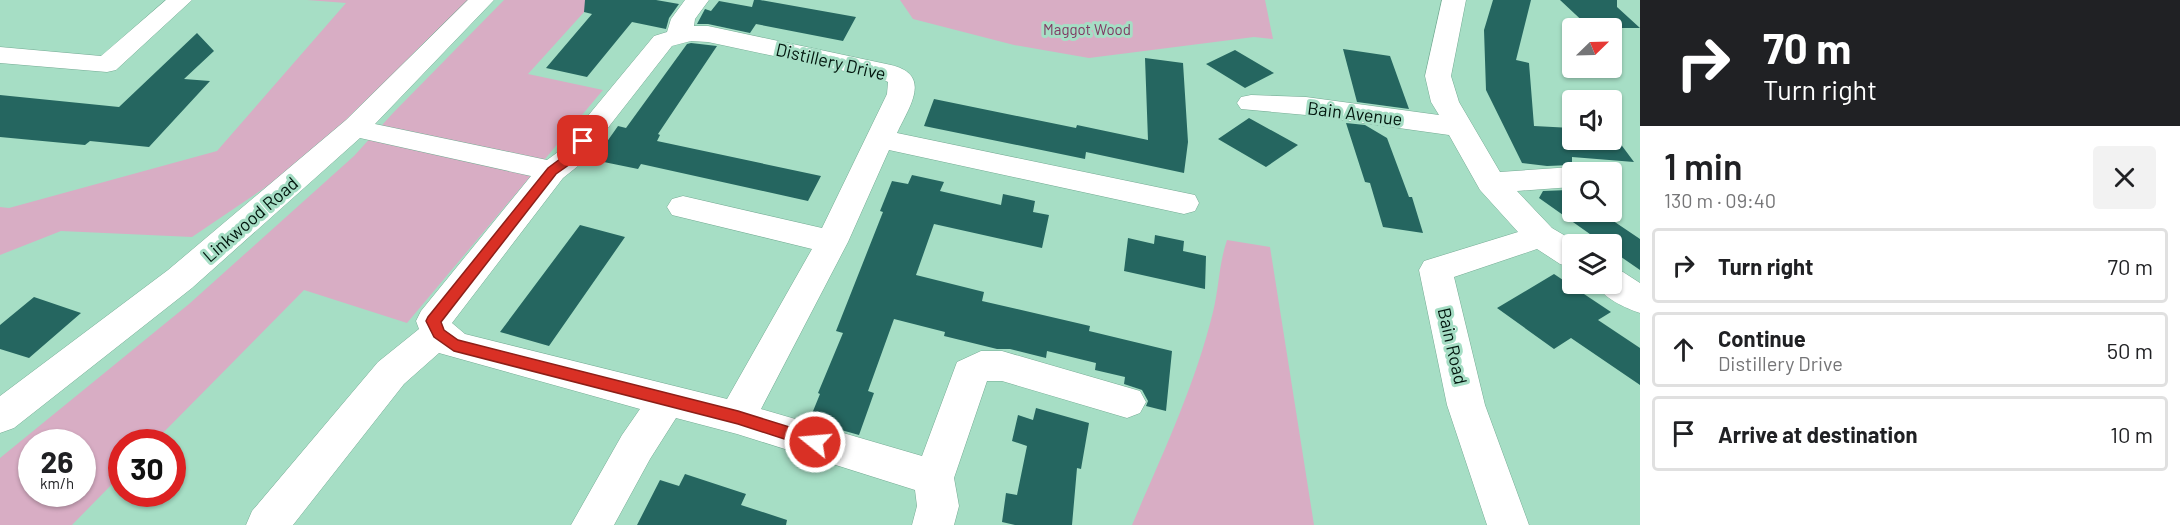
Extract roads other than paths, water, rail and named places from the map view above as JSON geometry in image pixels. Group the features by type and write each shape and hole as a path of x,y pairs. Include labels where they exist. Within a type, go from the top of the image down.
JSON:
{"street":[{"path":"0,55 99,71 180,0"},
{"name":"Linkwood Road","path":"0,417 180,279 356,126 482,0"},
{"path":"678,37 682,19 697,0"},
{"path":"1454,0 1438,76 1445,102 1491,183 1541,236 1562,250"},
{"name":"Distillery Drive","path":"439,333 433,321 552,171 568,159 663,41 690,33 708,34 891,73 902,79 902,94 832,242 738,418"},
{"name":"Bain Avenue","path":"1251,103 1306,106 1458,127"},
{"path":"356,126 367,131 552,171"},
{"path":"881,139 1184,203"},
{"path":"1491,183 1562,178"},
{"path":"683,207 832,242"},
{"name":"Bain Road","path":"1508,525 1466,405 1436,270 1541,236"},
{"path":"1622,288 1640,300"},
{"path":"267,525 391,373 439,333 454,345 738,418 934,478"},
{"path":"933,525 938,506 934,478 970,374 981,366 1002,366 1127,402"},
{"path":"592,525 636,447 668,399"}],"park label":[{"name":"Maggot Wood","path":"1087,29"}]}
